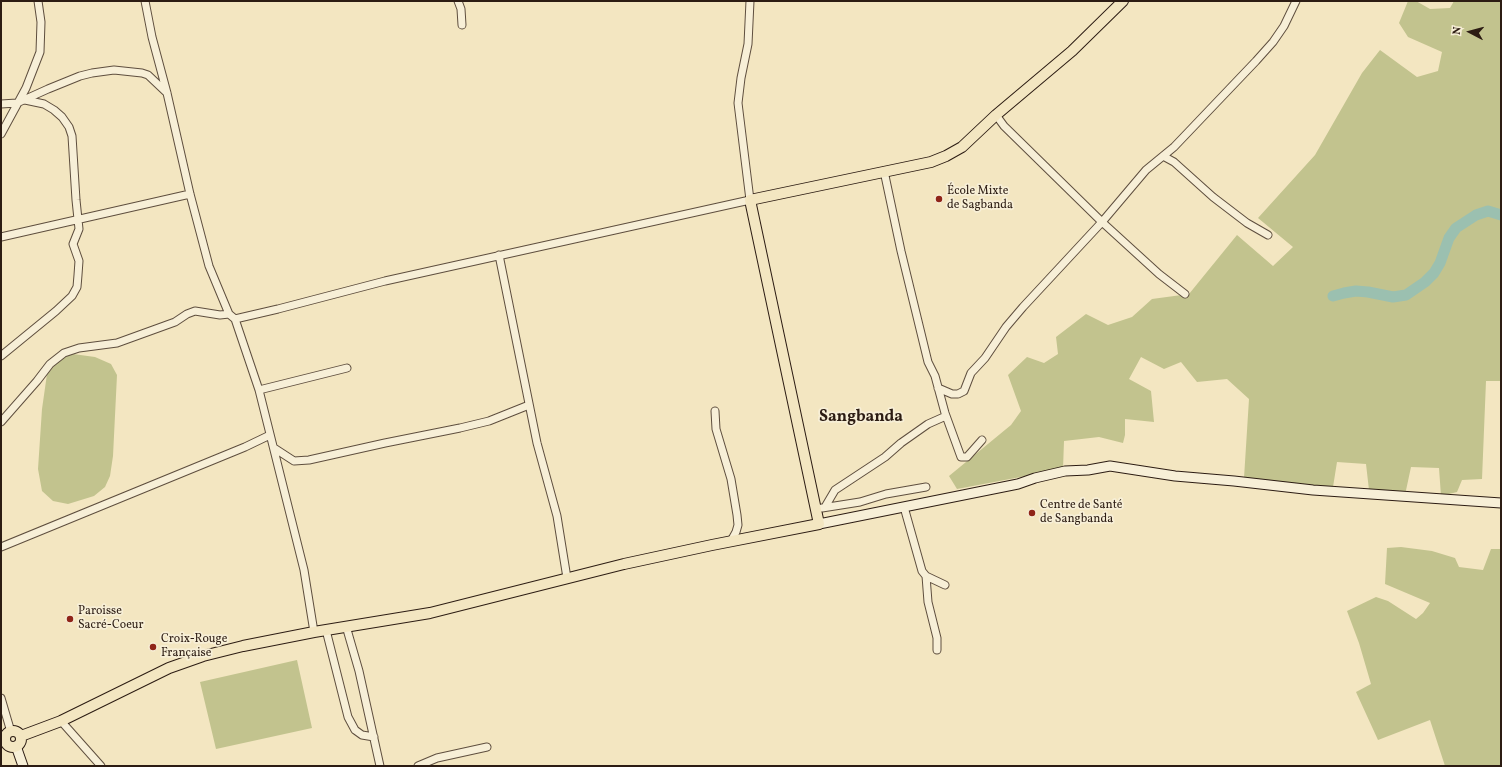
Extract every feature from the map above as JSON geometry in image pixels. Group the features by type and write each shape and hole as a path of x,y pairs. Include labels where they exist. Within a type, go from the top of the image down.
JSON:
{"main road":[{"path":"21,736 62,721 176,666 203,656 242,646 314,632 430,613 568,578 731,541 819,524 821,508 750,200 931,162 946,156 962,147 996,115 1072,51 1123,1"},
{"path":"11,732 17,732 21,736 20,742 8,746 6,736 11,732"}],"street":[{"path":"1,134 26,88 40,52 41,22 38,1"},
{"path":"145,1 152,37 209,266 229,314 235,319 259,390 304,570 314,632"},
{"path":"458,1 461,9 462,25"},
{"path":"235,319 385,281 750,200 738,103 741,78 748,44 750,1"},
{"path":"938,388 952,394 958,394 964,391 971,373 985,358 1006,327 1023,307 1102,222 1146,170 1174,147 1256,62 1280,31 1296,1"},
{"path":"1,104 17,103 48,88 92,72 114,70 148,75 167,93"},
{"path":"1,356 56,311 72,296 77,287 79,261 73,244 79,228 76,200 74,146 72,136 69,127 62,117 54,110 44,104 25,100"},
{"path":"996,115 1004,126 1102,222 1158,274 1185,294"},
{"path":"1163,156 1179,166 1213,197 1247,223 1268,235"},
{"path":"884,171 901,252 928,362 961,457 967,457 982,440"},
{"path":"1,237 190,194"},
{"path":"499,255 537,443 557,516 568,578"},
{"path":"1,422 50,364 64,353 79,348 118,343 176,322 187,314 195,311 216,315 229,314"},
{"path":"259,390 347,368"},
{"path":"274,448 294,461 309,460 385,442 460,428 489,420 529,405"},
{"path":"714,412 716,429 731,479 737,515 738,525 731,541"},
{"path":"821,508 835,490 885,457 901,443 928,424 946,416"},
{"path":"1,547 245,447 270,435"},
{"path":"819,524 1018,484 1057,473 1110,466 1175,476 1313,490 1501,503"},
{"path":"821,508 860,502 886,494 926,487"},
{"path":"904,507 920,566 926,576 928,602 937,638 937,650"},
{"path":"926,576 945,585"},
{"path":"346,626 359,671 380,766"},
{"path":"326,630 348,717 355,730 362,735 374,737"},
{"path":"1,698 11,732"},
{"path":"62,721 101,766"},
{"path":"8,746 23,766"},
{"path":"418,766 437,758 487,747"}],"green space":[{"path":"1408,1 1416,1 1430,9 1450,8 1454,1 1501,1 1501,381 1486,381 1482,479 1462,480 1457,492 1441,496 1439,468 1411,467 1405,495 1369,490 1366,464 1337,462 1333,487 1244,478 1249,399 1227,379 1197,382 1181,362 1164,369 1141,357 1129,379 1151,391 1154,422 1125,419 1125,435 1123,443 1099,437 1064,441 1063,469 957,489 949,476 1011,425 1021,411 1008,375 1027,357 1044,363 1058,354 1056,337 1086,314 1108,325 1132,317 1152,299 1189,294 1237,235 1273,266 1293,247 1258,218 1315,155 1362,73 1380,50 1417,77 1438,71 1442,52 1408,37 1399,23"},
{"path":"73,354 95,357 111,364 117,375 113,456 110,476 105,487 94,496 68,504 53,501 42,491 38,469 42,409 47,374 62,357"},
{"path":"1401,547 1432,551 1455,558 1459,567 1483,570 1491,549 1501,549 1501,766 1445,766 1430,720 1378,740 1356,692 1371,684 1359,643 1347,611 1376,597 1388,601 1416,619 1423,613 1430,603 1385,584 1387,548"},
{"path":"297,660 312,728 216,749 200,682"}],"waterway":[{"path":"1333,296 1356,291 1393,297 1406,295 1425,282 1434,273 1440,263 1449,238 1456,228 1476,215 1488,211 1501,215"}],"place":[{"name":"École Mixte de Sagbanda","path":"939,199"},
{"name":"Centre de Santé de Sangbanda","path":"1032,513"},
{"name":"Paroisse Sacré-Coeur","path":"70,619"},
{"name":"Croix-Rouge Française","path":"153,647"}],"district":[{"name":"Sangbanda","path":"861,418"}]}
